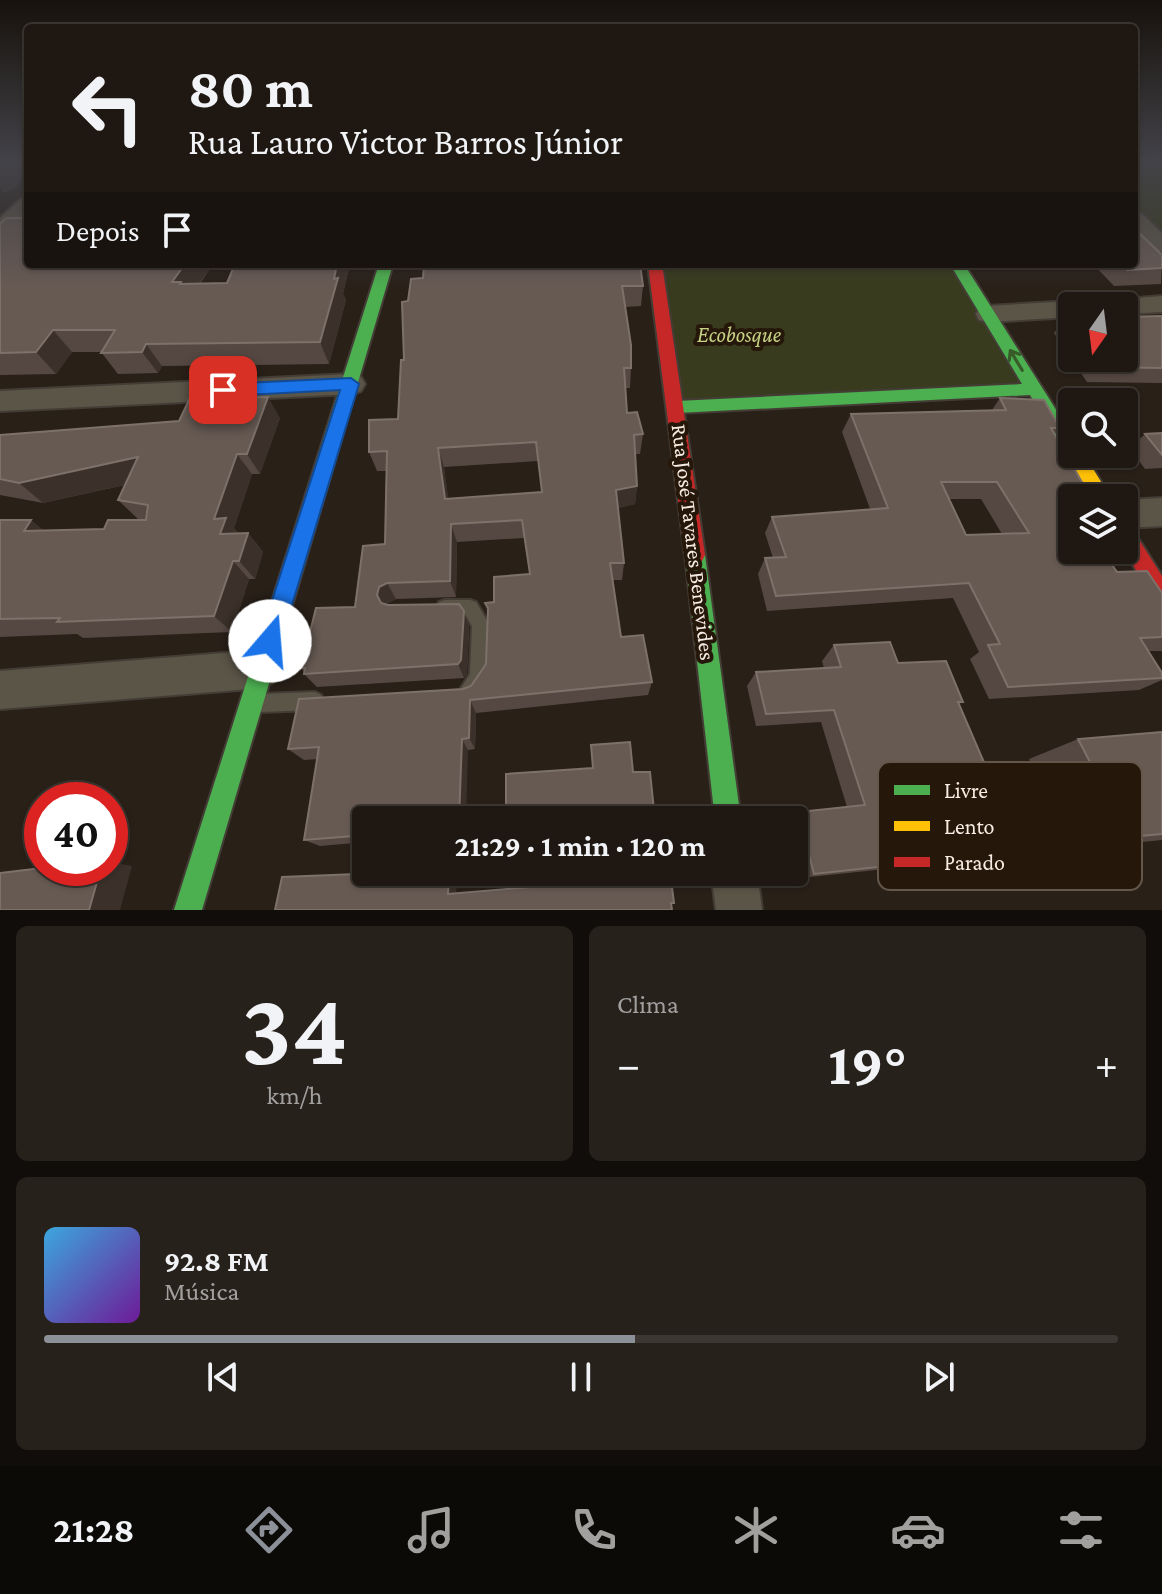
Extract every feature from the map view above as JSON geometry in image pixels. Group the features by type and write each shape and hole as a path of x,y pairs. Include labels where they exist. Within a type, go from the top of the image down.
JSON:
{"street":[{"path":"9,225 24,208"},
{"path":"1138,223 1162,245"},
{"path":"188,910 385,268"},
{"name":"Rua José Tavares Benevides","path":"656,268 677,407 726,806"},
{"path":"959,268 1058,428"},
{"path":"1138,305 1162,304"},
{"path":"988,314 1058,310"},
{"path":"0,401 351,384"},
{"path":"677,407 1034,389"},
{"path":"1138,513 1162,512"},
{"path":"1138,556 1162,595"},
{"path":"0,690 256,686"},
{"path":"736,886 739,910"}],"lane":[{"path":"426,609 470,608 481,624 479,678 469,690 453,691"},
{"path":"256,686 329,700"}],"green space":[{"path":"1138,202 1162,202 1162,235 1138,214"},
{"name":"Ecobosque","path":"656,268 959,268 1034,389 677,407"}],"building":[{"path":"6,218 24,218 24,268 182,268 172,282 180,284 227,283 233,268 336,268 334,279 338,278 320,342 146,344 142,352 101,353 115,330 53,330 36,352 0,353 0,224"},
{"path":"1138,232 1162,255 1162,268 1127,270 1125,268 1138,268"},
{"path":"424,268 641,268 643,286 622,286 631,345 631,368 624,368 627,413 637,412 643,434 634,435 637,486 616,490 624,563 610,563 621,637 643,635 652,682 470,700 469,738 462,739 460,806 352,806 352,836 304,840 319,747 288,749 299,699 471,686 486,664 488,608 485,603 494,602 494,577 530,574 522,520 451,524 450,581 387,583 379,587 377,595 381,603 388,605 459,604 464,611 461,660 458,664 304,674 305,668 301,668 316,608 355,607 363,546 385,544 387,451 369,452 369,420 398,419 401,360 404,360 402,302 408,301 411,279 423,278","holes":["536,442 542,492 445,499 438,448"]},
{"path":"1162,316 1162,368 1138,368 1138,317"},
{"path":"268,397 247,454 237,454 214,519 226,518 220,534 248,533 239,561 233,561 214,616 57,622 60,618 0,619 0,520 31,520 24,531 104,529 108,520 146,520 148,505 118,500 138,457 19,483 0,479 0,435 179,421 190,398"},
{"path":"1000,398 1044,400 1058,424 1058,428 1051,428 1058,440 1058,468 1074,468 1083,484 1058,484 1058,564 1112,564 1117,572 1147,571 1162,593 1162,637 1140,638 1162,673 1162,678 1008,687 988,645 1000,644 969,583 776,596 765,558 786,557 772,517 888,508 851,414 1006,410","holes":["941,482 997,482 1029,533 966,535"]},
{"path":"1162,433 1162,455 1145,434"},
{"path":"890,642 898,663 946,661 963,702 958,702 984,762 878,762 878,867 814,874 808,851 808,811 865,805 834,710 766,714 756,672 841,667 834,645"},
{"path":"1162,732 1162,834 1142,836 1142,762 1090,762 1078,739"},
{"path":"630,742 633,772 650,772 654,806 506,806 506,774 593,768 591,745"},
{"path":"24,870 24,886 96,886 89,910 0,910 0,873"},
{"path":"352,874 352,886 448,886 448,894 530,886 672,886 674,903 671,903 672,910 275,910 282,877"}],"traffic: fast":[{"path":"188,910 385,268"},
{"path":"959,268 1058,427"},
{"path":"677,407 1034,389"},
{"path":"695,555 726,806"}],"traffic: slow":[{"path":"1083,468 1093,484"}],"traffic: jam":[{"path":"656,268 695,555"},
{"path":"1138,556 1162,595"}],"route":[{"path":"223,390 351,384 270,641"}]}
